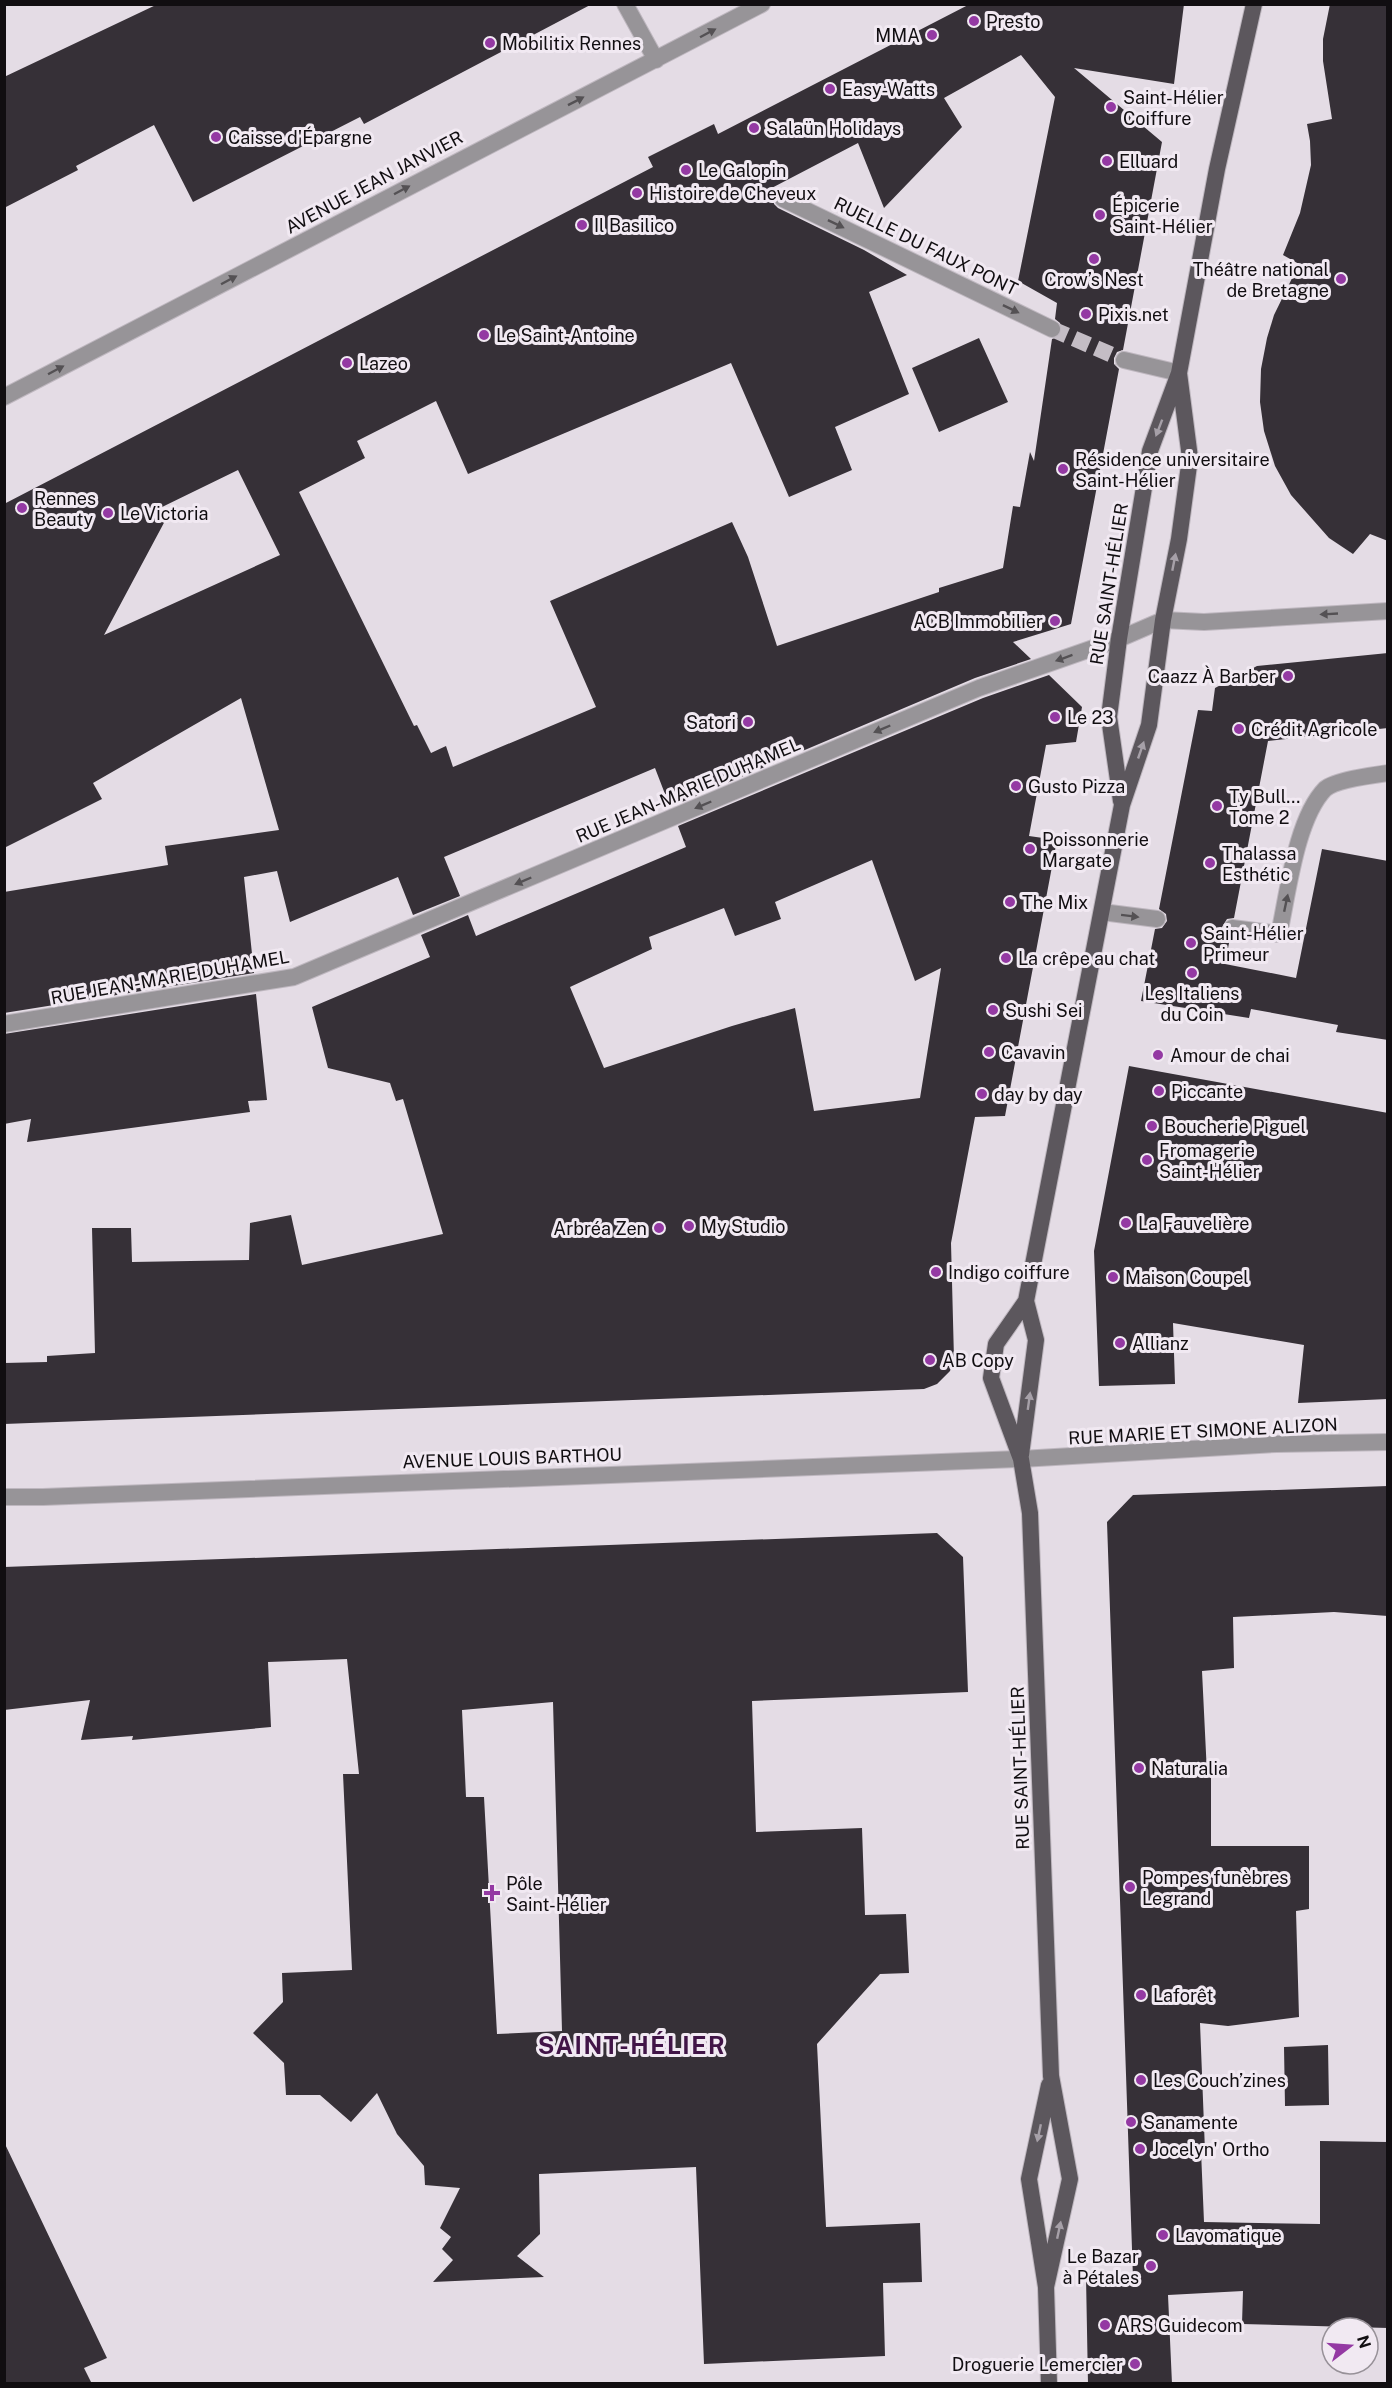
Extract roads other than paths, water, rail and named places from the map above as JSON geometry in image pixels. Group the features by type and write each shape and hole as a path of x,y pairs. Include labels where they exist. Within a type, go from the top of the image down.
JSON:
{"main road":[{"name":"RUE SAINT-HÉLIER","path":"1122,805 1109,717 1119,639 1150,451 1179,373 1216,169 1254,4"},
{"name":"RUE SAINT-HÉLIER","path":"1046,2287 1070,2179 1051,2076 1030,1513 1021,1459 991,1378 996,1344 1026,1301 1122,805 1149,724 1163,620 1179,538 1190,458 1179,373"},
{"name":"RUE SAINT-HÉLIER","path":"1021,1459 1036,1340 1026,1301"},
{"name":"RUE SAINT-HÉLIER","path":"1049,2384 1046,2287 1029,2179 1051,2076"}],"street":[{"path":"626,4 656,60"},
{"name":"AVENUE JEAN JANVIER","path":"4,397 762,4"},
{"name":"RUELLE DU FAUX PONT","path":"783,199 1052,329"},
{"path":"1124,360 1179,373"},
{"name":"RUE JEAN-MARIE DUHAMEL","path":"4,1024 294,977 979,688 1119,639 1163,620 1204,622 1388,611"},
{"path":"1232,928 1279,934 1303,825 1326,788 1358,777 1388,773"},
{"path":"1102,912 1157,919"},
{"name":"RUE MARIE ET SIMONE ALIZON","path":"1021,1459 1276,1444 1388,1442"},
{"name":"AVENUE LOUIS BARTHOU","path":"4,1497 1021,1459"}],"tunnel":[{"path":"1052,329 1124,360"}],"place":[{"name":"Presto","path":"974,21"},
{"name":"MMA","path":"932,35"},
{"name":"Mobilitix Rennes","path":"490,43"},
{"name":"Easy-Watts","path":"830,89"},
{"name":"Saint-Hélier Coiffure","path":"1111,107"},
{"name":"Salaün Holidays","path":"754,128"},
{"name":"Caisse d'Épargne","path":"216,137"},
{"name":"Elluard","path":"1107,161"},
{"name":"Le Galopin","path":"686,170"},
{"name":"Histoire de Cheveux","path":"637,193"},
{"name":"Épicerie Saint-Hélier","path":"1100,215"},
{"name":"Il Basilico","path":"582,225"},
{"name":"Crow’s Nest","path":"1094,259"},
{"name":"Théâtre national de Bretagne","path":"1341,279"},
{"name":"Pixis.net","path":"1086,314"},
{"name":"Le Saint-Antoine","path":"484,335"},
{"name":"Lazeo","path":"347,363"},
{"name":"Résidence universitaire Saint-Hélier","path":"1063,469"},
{"name":"Rennes Beauty","path":"22,508"},
{"name":"Le Victoria","path":"108,513"},
{"name":"ACB Immobilier","path":"1055,621"},
{"name":"Caazz À Barber","path":"1288,676"},
{"name":"Le 23","path":"1055,717"},
{"name":"Satori","path":"748,722"},
{"name":"Crédit Agricole","path":"1239,729"},
{"name":"Gusto Pizza","path":"1016,786"},
{"name":"Ty Bull... Tome 2","path":"1217,806"},
{"name":"Poissonnerie Margate","path":"1030,849"},
{"name":"Thalassa Esthétic","path":"1210,863"},
{"name":"The Mix","path":"1010,902"},
{"name":"Saint-Hélier Primeur","path":"1191,943"},
{"name":"La crêpe au chat","path":"1006,958"},
{"name":"Les Italiens du Coin","path":"1192,973"},
{"name":"Sushi Sei","path":"993,1010"},
{"name":"Cavavin","path":"989,1052"},
{"name":"Amour de chai","path":"1158,1055"},
{"name":"Piccante","path":"1159,1091"},
{"name":"day by day","path":"982,1094"},
{"name":"Boucherie Piguel","path":"1152,1126"},
{"name":"Fromagerie Saint-Hélier","path":"1147,1160"},
{"name":"La Fauvelière","path":"1126,1223"},
{"name":"My Studio","path":"689,1226"},
{"name":"Arbréa Zen","path":"659,1228"},
{"name":"Indigo coiffure","path":"936,1272"},
{"name":"Maison Coupel","path":"1113,1277"},
{"name":"Allianz","path":"1120,1343"},
{"name":"AB Copy","path":"930,1360"},
{"name":"Naturalia","path":"1139,1768"},
{"name":"Pompes funèbres Legrand","path":"1130,1887"},
{"name":"Pôle Saint-Hélier","path":"492,1893"},
{"name":"Laforêt","path":"1141,1995"},
{"name":"Les Couch’zines","path":"1141,2080"},
{"name":"Sanamente","path":"1131,2122"},
{"name":"Jocelyn' Ortho","path":"1140,2149"},
{"name":"Lavomatique","path":"1163,2235"},
{"name":"Le Bazar à Pétales","path":"1151,2266"},
{"name":"ARS Guidecom","path":"1105,2325"},
{"name":"Droguerie Lemercier","path":"1135,2364"}],"district":[{"name":"SAINT-HÉLIER","path":"632,2045"}]}
